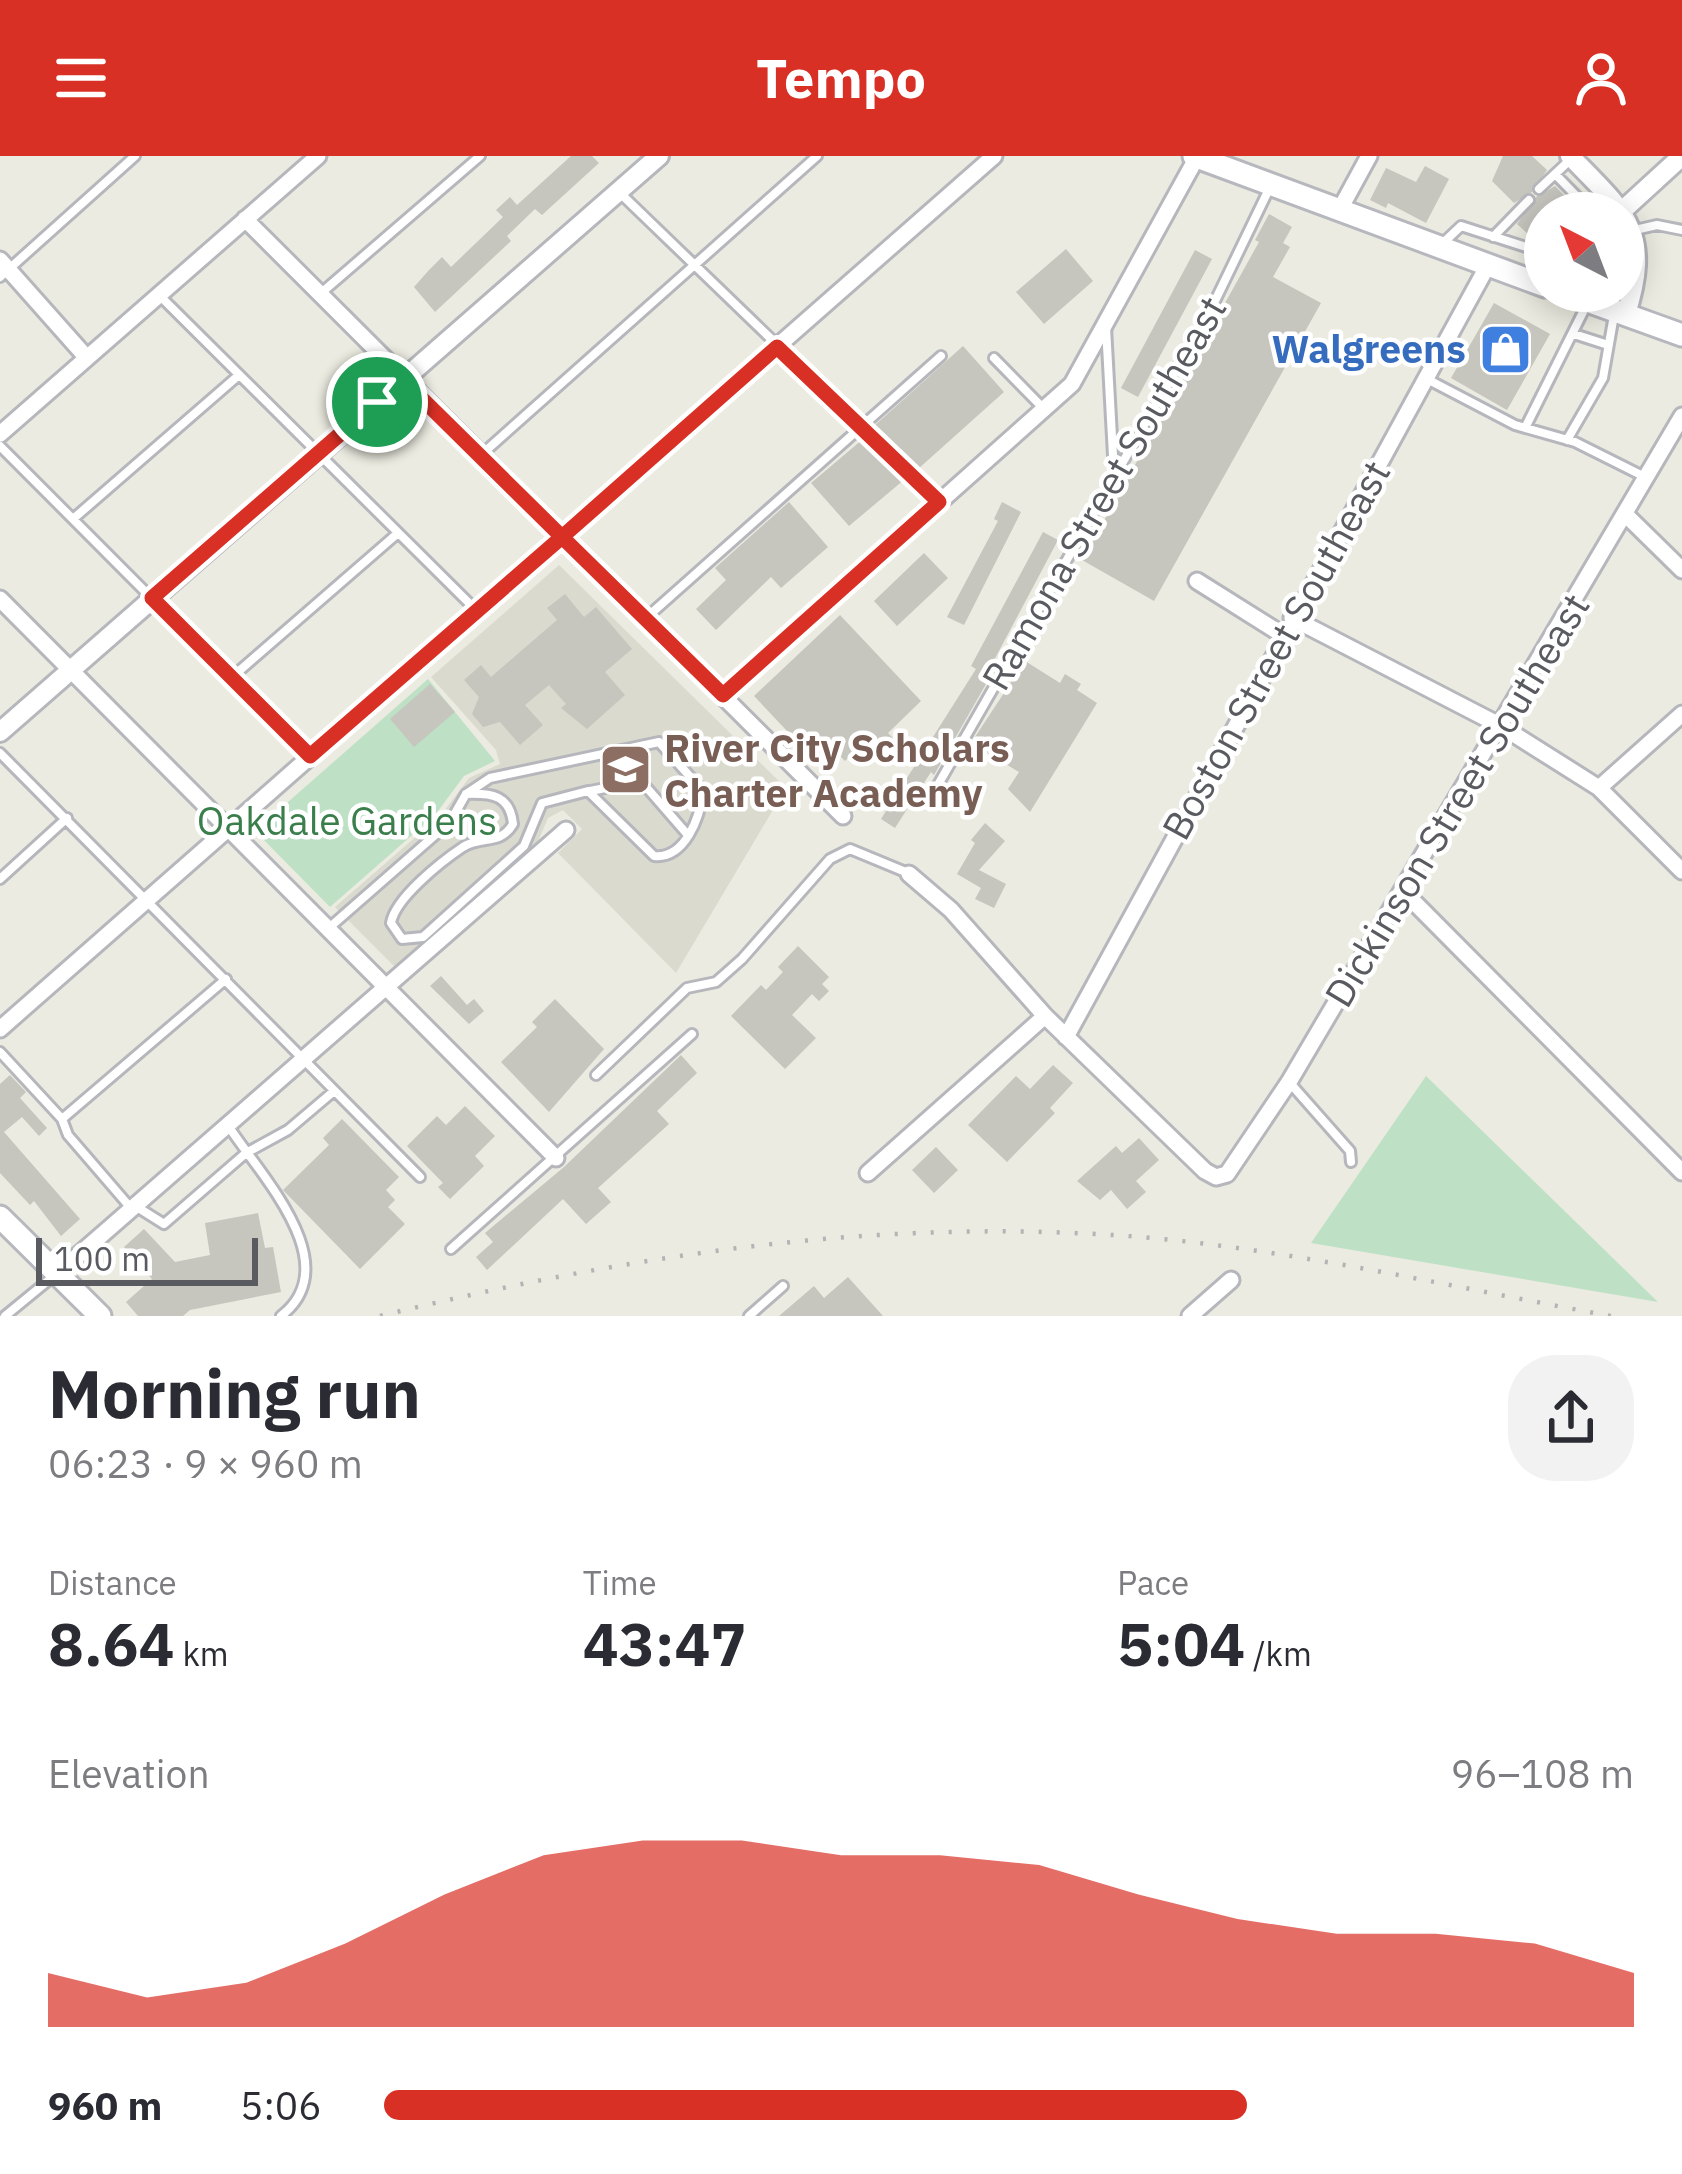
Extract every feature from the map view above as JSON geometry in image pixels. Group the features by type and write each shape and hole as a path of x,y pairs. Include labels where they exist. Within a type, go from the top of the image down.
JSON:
{"main road":[{"path":"1196,157 1524,278"},
{"path":"1620,312 1682,335"},
{"path":"0,1216 100,1316"}],"street":[{"path":"0,434 318,156"},
{"path":"0,732 659,156"},
{"path":"0,1029 994,156"},
{"path":"1339,211 1369,156"},
{"path":"1632,192 1682,156"},
{"path":"723,695 1072,384 1196,157"},
{"path":"1571,157 1596,192"},
{"path":"244,219 843,816"},
{"name":"Boston Street Southeast","path":"1066,1037 1488,265"},
{"path":"3,269 87,358"},
{"name":"Dickinson Street Southeast","path":"1066,1037 1205,1171 1222,1176 1236,1166 1647,478 1674,447 1682,416"},
{"path":"1626,515 1682,570"},
{"path":"1197,581 1283,635"},
{"path":"0,598 556,1158"},
{"path":"1292,618 1501,726 1599,788 1682,871"},
{"path":"1599,788 1681,717"},
{"path":"58,1273 566,830"},
{"path":"909,874 962,920 1066,1037"},
{"path":"1403,891 1682,1172"},
{"path":"868,1172 1045,1016"},
{"path":"1190,1316 1231,1280"}],"lane":[{"path":"3,269 135,156"},
{"path":"319,295 480,156"},
{"path":"480,456 817,156"},
{"path":"1539,189 1571,157"},
{"path":"1555,174 1582,192"},
{"name":"Ramona Street Southeast","path":"932,797 1214,303 1271,186"},
{"path":"620,193 939,502"},
{"path":"1493,237 1524,205"},
{"path":"1644,228 1658,225 1682,230"},
{"path":"1438,247 1461,226 1524,247"},
{"path":"159,295 477,611"},
{"path":"1525,428 1583,312"},
{"path":"1567,440 1604,378 1605,344 1620,312"},
{"path":"1106,326 1114,476"},
{"path":"1574,334 1605,344"},
{"path":"645,619 941,356"},
{"path":"994,358 1045,410"},
{"path":"73,519 239,374"},
{"path":"1425,378 1525,428 1567,440 1647,478"},
{"path":"0,446 310,756"},
{"path":"232,678 399,533"},
{"path":"330,927 450,822 466,794 490,778 659,742 704,791 675,854 654,856 588,791"},
{"path":"0,753 420,1177"},
{"path":"466,794 500,797 509,804 513,824 496,841 466,845 396,908 391,923 402,939 423,937 524,846 542,803 640,781 687,834"},
{"path":"0,879 67,818"},
{"path":"596,1075 687,988 716,982 742,959 830,859 850,849 909,874"},
{"path":"62,1119 226,979"},
{"path":"451,1249 692,1034"},
{"path":"0,1052 62,1119 68,1135 133,1208 164,1224 246,1153 288,1130 334,1090"},
{"path":"1289,1082 1350,1151 1351,1162"},
{"path":"228,1126 298,1233 306,1258 309,1280 303,1295 281,1316"},
{"path":"4,1316 58,1273"},
{"path":"749,1316 783,1286"}],"shaded area":[{"name":"River City Scholars Charter Academy","path":"559,565 786,788 676,973 558,853 582,829 563,810 548,818 534,851 399,971 335,907 441,815 469,778 500,764 496,750 431,677"}],"green space":[{"name":"Oakdale Gardens","path":"428,679 495,761 464,776 435,815 330,907 255,831"},
{"path":"1426,1076 1658,1302 1311,1243"}],"building":[{"path":"571,156 592,156 599,163 542,215 535,209 507,236 511,241 435,312 414,287 442,257 451,267 503,217 496,210 510,197 517,205"},
{"path":"1503,156 1532,156 1547,170 1532,192 1524,192 1514,203 1492,181"},
{"path":"1425,166 1449,179 1426,223 1388,203 1386,208 1370,200 1386,168 1416,182"},
{"path":"1269,214 1292,227 1283,243 1290,247 1273,277 1321,303 1154,601 1082,560 1259,242 1255,240"},
{"path":"1066,249 1093,281 1044,324 1016,292"},
{"path":"1195,250 1212,259 1138,397 1121,388"},
{"path":"1494,303 1550,334 1507,410 1451,378"},
{"path":"963,346 1004,392 918,469 874,426"},
{"path":"863,439 905,479 849,526 811,483"},
{"path":"789,502 828,547 781,588 771,577 716,630 696,609 726,580 715,568"},
{"path":"1002,502 1021,512 964,625 947,617 998,521 994,519"},
{"path":"1043,532 1058,540 983,681 986,684 934,775 931,772 895,828 881,819 976,669 971,666"},
{"path":"924,553 948,578 897,626 874,601"},
{"name":"River City Scholars Charter Academy","path":"565,594 584,617 596,607 632,649 605,672 625,695 587,729 561,708 566,704 549,685 525,705 543,725 520,745 500,722 483,727 472,714 479,697 464,680 481,665 491,677 557,620 547,608"},
{"path":"840,615 921,701 888,733 893,738 881,749 870,736 845,761 836,752 821,767 754,696"},
{"path":"1025,661 1060,683 1065,674 1081,684 1077,690 1097,703 1030,812 1008,789 1019,772 971,743"},
{"path":"430,684 455,712 414,747 390,719"},
{"path":"985,823 1005,841 979,870 1006,884 994,908 975,899 981,888 957,874 975,843 971,840"},
{"path":"798,946 829,977 822,984 829,991 819,1001 812,994 792,1015 816,1038 785,1069 731,1016 761,985 766,990 783,972 778,967"},
{"path":"441,976 467,1005 474,999 484,1011 469,1024 430,986"},
{"path":"555,999 604,1049 549,1112 501,1062 537,1027 532,1022"},
{"path":"681,1055 697,1073 657,1111 669,1124 598,1188 611,1202 586,1224 563,1199 487,1270 476,1257 493,1242 485,1233 564,1167"},
{"path":"1053,1065 1073,1083 1050,1108 1055,1113 1007,1162 968,1125 1016,1076 1030,1089"},
{"path":"10,1075 26,1092 20,1098 47,1128 39,1136 22,1117 4,1132 80,1219 61,1236 34,1201 30,1205 0,1173 0,1084"},
{"path":"465,1106 495,1136 475,1156 484,1166 450,1199 438,1187 443,1183 407,1146 437,1116 446,1125"},
{"path":"342,1119 399,1177 386,1190 395,1200 388,1207 405,1224 360,1269 283,1190 329,1145 323,1138"},
{"path":"1139,1138 1159,1160 1136,1181 1146,1192 1127,1209 1111,1190 1100,1200 1077,1181 1116,1146 1122,1153"},
{"path":"936,1147 958,1170 934,1193 912,1170"},
{"path":"258,1213 265,1248 273,1247 281,1292 190,1310 183,1316 138,1316 126,1302 152,1279 124,1247 144,1229 175,1262 210,1255 205,1223"},
{"path":"848,1277 883,1316 779,1316 814,1286 824,1298"}],"railway":[{"path":"380,1316 671,1257 768,1244 964,1232 1063,1233 1219,1246 1611,1316"}],"place":[{"name":"Walgreens","path":"1505,349"},
{"name":"River City Scholars Charter Academy","path":"625,770"}],"route":[{"path":"377,402 152,598 310,756 562,537 723,695 939,502 777,347 562,537 403,380 377,402"}]}
